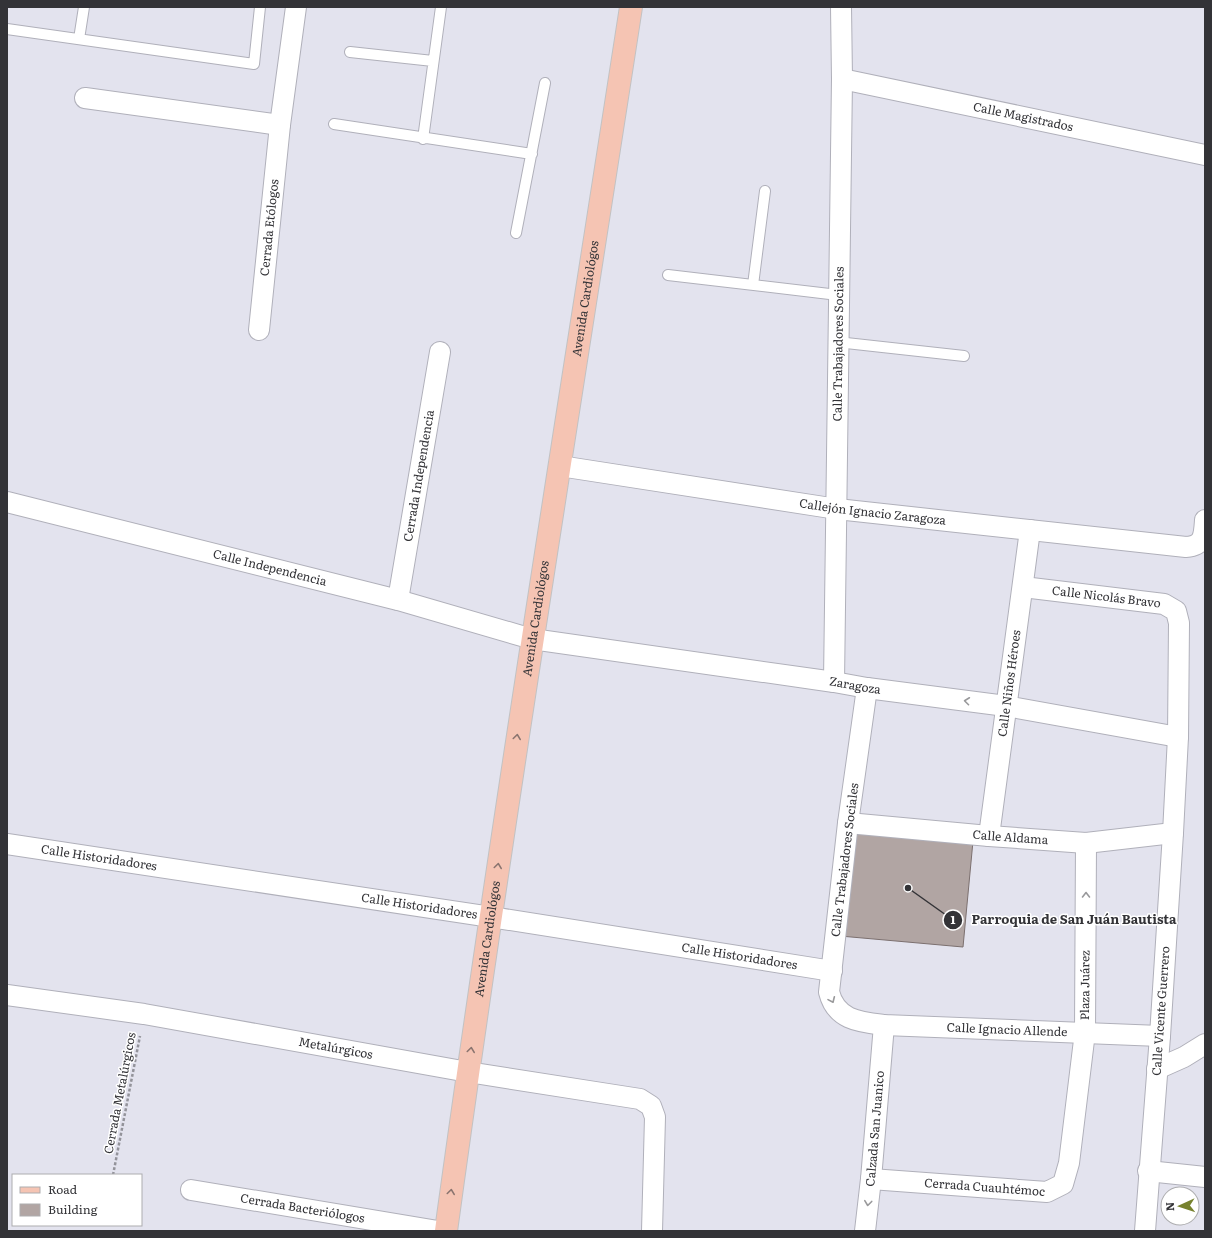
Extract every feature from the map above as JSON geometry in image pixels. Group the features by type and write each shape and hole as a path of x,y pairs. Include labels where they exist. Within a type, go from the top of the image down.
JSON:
{"main road":[{"name":"Avenida Cardiológos","path":"446,1231 532,639 631,7"}],"street":[{"name":"Cerrada Etólogos","path":"259,330 280,125 296,7"},
{"name":"Calle Trabajadores Sociales","path":"834,682 837,509 837,342 842,79 841,7"},
{"name":"Calle Magistrados","path":"842,79 1205,155"},
{"path":"85,98 280,125"},
{"name":"Cerrada Independencia","path":"398,600 440,352"},
{"name":"Callejón Ignacio Zaragoza","path":"560,466 837,509 1186,547 1195,546 1201,542 1204,533 1205,520"},
{"name":"Calle Independencia","path":"7,502 398,600 532,639"},
{"name":"Calle Niños Héroes","path":"990,836 1030,530"},
{"name":"Calle Nicolás Bravo","path":"1023,587 1164,604 1176,611 1179,622"},
{"name":"Calle Vicente Guerrero","path":"1145,1231 1148,1171 1160,1036 1173,832 1178,737 1179,622"},
{"name":"Zaragoza","path":"532,639 867,688 1006,706 1178,737"},
{"name":"Calle Trabajadores Sociales","path":"855,1021 842,1013 832,1003 829,992 848,823 867,688"},
{"name":"Calle Aldama","path":"848,823 990,836 1086,842 1173,832"},
{"name":"Plaza Juárez","path":"1085,1032 1086,842"},
{"name":"Calle Historidadores","path":"7,844 491,917 832,971"},
{"name":"Metalúrgicos","path":"7,995 144,1014 468,1072 640,1099 651,1106 655,1117 652,1231"},
{"name":"Calle Ignacio Allende","path":"855,1021 884,1025 1160,1036"},
{"name":"Calzada San Juanico","path":"864,1231 871,1179 884,1025"},
{"name":"Cerrada Cuauhtémoc","path":"871,1179 1047,1192 1063,1184 1069,1163 1085,1032"},
{"path":"1157,1069 1184,1058 1205,1044"},
{"path":"1148,1171 1205,1177"},
{"name":"Cerrada Bacteriólogos","path":"191,1190 438,1231"}],"lane":[{"path":"79,39 84,7"},
{"path":"7,29 254,64 260,7"},
{"path":"423,139 440,7"},
{"path":"350,52 433,61"},
{"path":"516,233 545,83"},
{"path":"334,124 423,139 532,154"},
{"path":"753,285 765,191"},
{"path":"668,275 838,296"},
{"path":"837,342 964,356"}],"path":[{"name":"Cerrada Metalúrgicos","path":"113,1174 144,1014"}],"building":[{"path":"854,831 973,841 963,947 840,936"}],"place":[{"name":"Parroquia de San Juán Bautista","path":"908,888"}]}
